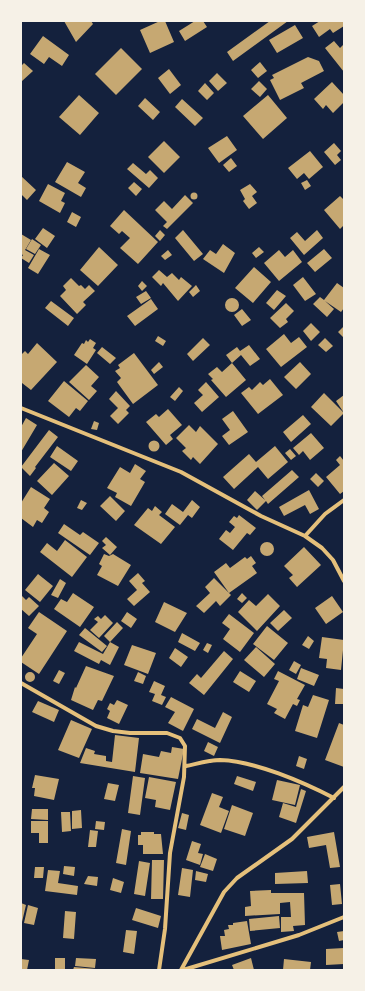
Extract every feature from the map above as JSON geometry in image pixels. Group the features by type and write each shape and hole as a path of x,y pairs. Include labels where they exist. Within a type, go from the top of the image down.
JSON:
{"street":[{"path":"21,408 181,472 261,516 305,536 322,548 333,560 344,581"},
{"path":"305,536 325,514 344,500"},
{"path":"21,684 96,726 113,731 130,733 167,732 180,738 186,746 186,766 170,853 165,929 159,970"},
{"path":"186,766 219,760 242,764 304,783 334,798"},
{"path":"182,970 224,892 237,878 292,839 344,787"},
{"path":"182,970 299,935 344,916"}],"building":[{"path":"64,21 91,21 93,24 76,42"},
{"path":"160,21 165,21 174,42 150,53 140,30"},
{"path":"195,21 203,21 207,27 185,41 179,31"},
{"path":"270,21 288,21 233,61 227,52"},
{"path":"320,21 344,21 344,26 333,33 330,29 319,37 312,26"},
{"path":"295,25 303,38 277,53 269,40"},
{"path":"43,36 69,55 62,66 49,57 44,64 30,54"},
{"path":"334,41 340,48 344,44 344,72 325,48"},
{"path":"121,48 142,69 116,95 95,74"},
{"path":"308,57 319,61 324,71 301,83 304,88 280,100 270,80 274,78 272,75"},
{"path":"260,62 267,71 258,78 251,70"},
{"path":"24,63 33,71 22,81 21,66"},
{"path":"169,69 181,85 170,94 158,78"},
{"path":"217,73 227,83 218,91 209,81"},
{"path":"259,81 267,89 260,97 251,89"},
{"path":"332,82 344,95 344,102 333,113 326,105 323,109 314,99"},
{"path":"205,83 214,93 207,100 198,91"},
{"path":"79,95 99,113 80,135 59,117"},
{"path":"268,95 287,118 263,139 243,116"},
{"path":"145,98 160,112 153,120 138,106"},
{"path":"182,99 203,118 195,126 175,107"},
{"path":"227,136 237,150 219,163 208,148"},
{"path":"164,141 180,157 164,173 148,157"},
{"path":"334,143 341,151 337,155 341,160 335,165 324,152"},
{"path":"310,151 323,167 309,179 304,173 297,179 288,168"},
{"path":"231,158 237,166 229,172 223,165"},
{"path":"67,162 85,172 78,183 86,188 81,197 55,182"},
{"path":"133,163 146,174 150,170 158,178 149,188 127,169"},
{"path":"21,176 36,190 27,200 21,194"},
{"path":"307,180 311,186 305,190 301,183"},
{"path":"134,182 142,189 136,196 128,188"},
{"path":"48,184 65,193 61,201 65,203 60,213 39,201"},
{"path":"250,184 257,192 252,196 257,203 249,209 243,201 245,199 240,190"},
{"path":"194,192 197,193 197,199 194,200 191,199 190,196 191,193"},
{"path":"185,195 193,203 167,229 163,226 167,222 155,210 164,201 172,209"},
{"path":"340,196 344,200 344,225 340,229 324,210"},
{"path":"124,210 158,242 138,264 120,248 130,238 122,231 119,234 110,226"},
{"path":"72,212 81,217 76,227 67,222"},
{"path":"43,228 55,236 47,248 35,239"},
{"path":"160,230 165,235 160,241 155,236"},
{"path":"183,230 203,254 194,261 175,238"},
{"path":"317,230 323,238 304,255 290,238 297,232 305,241"},
{"path":"21,234 31,240 25,250 34,255 29,263 21,258 23,255 21,254"},
{"path":"32,239 41,245 35,254 26,249"},
{"path":"223,244 235,253 224,273 203,259 210,250 216,254"},
{"path":"99,247 118,265 98,286 80,270"},
{"path":"259,247 264,252 256,258 252,253"},
{"path":"39,249 50,255 38,274 28,268"},
{"path":"324,249 332,258 315,272 307,263"},
{"path":"168,250 172,255 165,260 161,256"},
{"path":"279,250 285,257 293,250 302,262 279,281 264,263"},
{"path":"254,267 271,282 253,303 235,288"},
{"path":"159,270 167,277 172,273 179,280 181,277 192,286 178,301 163,283 161,286 152,277"},
{"path":"303,277 316,294 305,301 293,285"},
{"path":"71,278 79,286 81,285 85,289 89,285 95,291 83,302 86,305 77,314 60,296 66,290 63,286"},
{"path":"142,281 147,286 142,291 138,286"},
{"path":"337,283 344,288 344,308 341,312 325,301 334,309 327,317 313,304 320,297 324,300"},
{"path":"196,285 200,291 193,297 189,292"},
{"path":"277,290 286,296 274,310 266,303"},
{"path":"146,291 151,298 141,304 136,297"},
{"path":"232,298 237,300 239,305 237,310 232,312 227,310 225,305 227,300"},
{"path":"151,299 158,309 135,326 127,316"},
{"path":"51,301 74,318 68,326 45,308"},
{"path":"286,303 294,311 286,319 288,322 280,328 270,318"},
{"path":"242,309 251,320 242,326 234,315"},
{"path":"311,323 320,332 311,341 303,331"},
{"path":"344,326 344,338 338,332"},
{"path":"284,334 291,343 299,337 307,347 281,367 266,349"},
{"path":"158,336 166,341 163,346 155,341"},
{"path":"203,338 210,345 193,361 187,354"},
{"path":"325,338 333,346 326,352 318,345"},
{"path":"90,339 96,343 93,348 96,350 87,364 74,355 82,343 84,344 86,340 88,342"},
{"path":"37,343 57,362 31,390 22,383 21,384 21,355 25,351 28,354"},
{"path":"249,345 260,359 250,366 241,355 232,363 226,355 237,347 240,351"},
{"path":"102,347 116,358 110,364 97,353"},
{"path":"134,353 158,385 133,404 117,382 121,378 115,371 120,368 118,365"},
{"path":"159,362 163,367 154,374 151,370"},
{"path":"300,362 311,374 296,389 284,377"},
{"path":"232,363 246,380 226,397 211,380 213,379 208,374 217,367 222,372"},
{"path":"86,365 99,377 91,386 97,391 89,400 69,382"},
{"path":"270,379 283,395 258,414 241,393 249,387 252,390 260,382 263,385"},
{"path":"64,381 88,401 80,411 76,408 69,417 48,401"},
{"path":"206,382 219,397 202,412 194,403 203,395 198,390"},
{"path":"179,387 183,391 175,401 170,397"},
{"path":"116,391 130,406 126,410 129,413 118,424 110,416 118,408 109,399"},
{"path":"324,393 344,413 331,426 311,407"},
{"path":"344,395 344,413 336,401"},
{"path":"168,409 182,425 170,435 173,439 166,445 146,422 156,414 159,417"},
{"path":"233,411 248,432 229,445 222,436 230,430 222,419"},
{"path":"303,415 311,424 291,442 283,432"},
{"path":"26,418 37,425 21,452 21,427"},
{"path":"94,421 99,423 97,430 91,429"},
{"path":"189,425 196,432 200,426 218,444 200,464 193,457 191,460 182,451 186,448 176,438"},
{"path":"49,430 58,437 30,476 21,467"},
{"path":"311,433 324,448 310,460 303,451 299,455 293,448"},
{"path":"152,441 156,441 158,442 158,450 152,451 149,448 149,444"},
{"path":"57,446 78,461 71,471 50,457"},
{"path":"275,446 288,462 268,479 258,467 234,489 223,477 249,454 256,462"},
{"path":"290,449 296,456 291,460 285,453"},
{"path":"340,456 344,461 344,491 340,494 326,477 340,465 336,460"},
{"path":"54,463 69,476 52,495 37,481"},
{"path":"135,464 146,471 140,479 145,482 131,506 115,497 117,493 107,488 120,467 130,473"},
{"path":"292,470 299,477 268,504 266,501 257,510 247,500 255,491 265,500 262,496"},
{"path":"316,473 324,481 318,487 310,479"},
{"path":"31,487 50,499 44,508 49,512 42,523 37,520 33,527 21,518 21,503"},
{"path":"309,490 319,509 310,514 305,505 284,516 279,507"},
{"path":"110,496 125,511 116,521 100,506"},
{"path":"81,500 87,503 82,510 77,508"},
{"path":"192,500 200,507 192,518 188,515 180,525 165,514 172,504 183,512"},
{"path":"155,506 162,512 159,515 175,527 161,544 134,525 148,508 152,511"},
{"path":"239,515 256,528 250,535 247,533 233,550 219,539 226,530 230,533 235,527 229,522 234,516 237,518"},
{"path":"64,524 80,535 83,532 99,543 90,555 58,533"},
{"path":"106,537 117,547 110,555 102,548 106,545 102,541"},
{"path":"65,540 87,557 72,577 40,552 47,543 57,551"},
{"path":"264,542 270,542 274,546 274,552 270,556 264,556 260,552 260,546"},
{"path":"304,547 321,565 297,587 289,578 293,575 284,566"},
{"path":"104,554 109,556 113,554 131,565 118,586 97,575 102,566 99,564"},
{"path":"251,556 256,563 252,566 257,573 229,593 214,572 226,563 230,568 245,557 247,559"},
{"path":"138,573 145,581 142,583 150,592 134,606 127,599 137,590 129,581"},
{"path":"38,574 53,586 40,602 25,590"},
{"path":"214,578 231,595 220,606 216,601 204,613 196,606 210,593 205,587"},
{"path":"60,579 66,583 58,598 51,595"},
{"path":"73,593 94,607 80,627 54,609 61,599 67,602"},
{"path":"242,593 247,598 242,603 237,599"},
{"path":"268,594 280,606 257,631 238,612 249,600 256,606"},
{"path":"22,596 26,600 29,597 39,606 29,616 21,609"},
{"path":"332,596 343,612 326,624 315,608"},
{"path":"164,602 187,613 175,632 155,622"},
{"path":"284,610 292,618 278,631 270,623"},
{"path":"39,612 67,631 39,674 21,662 21,658 37,634 28,628"},
{"path":"127,612 137,619 131,628 121,621"},
{"path":"229,614 254,633 240,652 223,639 230,629 222,623"},
{"path":"105,615 113,623 99,638 90,630 98,622 94,619 98,616 101,619"},
{"path":"117,622 123,628 110,642 104,636"},
{"path":"267,626 288,643 274,660 253,644"},
{"path":"85,628 107,646 102,652 79,635"},
{"path":"182,633 200,643 195,651 178,642"},
{"path":"308,636 314,641 309,649 302,645"},
{"path":"322,637 344,640 341,670 326,668 327,659 319,658"},
{"path":"79,642 103,654 110,642 119,647 110,665 101,660 99,664 74,651"},
{"path":"207,643 212,645 208,653 203,650"},
{"path":"132,645 156,653 148,674 124,665"},
{"path":"256,647 275,664 264,677 244,660"},
{"path":"175,648 188,657 181,667 169,658"},
{"path":"224,651 233,659 204,695 189,683 197,674 201,678"},
{"path":"294,661 301,665 296,674 289,670"},
{"path":"86,666 114,676 102,701 98,700 93,710 71,700 75,687 76,688"},
{"path":"301,668 319,675 314,686 297,679"},
{"path":"59,670 65,673 59,684 53,681"},
{"path":"240,671 256,681 249,692 233,682"},
{"path":"278,671 305,685 297,699 300,700 297,706 293,704 285,719 274,713 277,709 267,704 279,681 274,679"},
{"path":"28,672 32,672 34,673 34,681 28,682 25,679 25,675"},
{"path":"138,672 146,676 143,684 134,681"},
{"path":"154,681 165,686 161,695 166,697 162,705 152,701 155,694 149,692"},
{"path":"336,688 344,689 344,704 335,704"},
{"path":"313,695 329,700 317,738 295,731 303,705 308,707"},
{"path":"171,697 194,709 183,731 168,723 175,712 165,707"},
{"path":"117,700 128,705 119,724 107,718 110,711 107,709 110,703 114,705"},
{"path":"38,701 59,710 54,722 32,712"},
{"path":"223,712 232,717 220,743 192,729 197,719 215,728"},
{"path":"71,720 92,729 79,758 58,750"},
{"path":"339,723 344,725 344,767 325,760"},
{"path":"115,735 139,738 135,772 80,763 86,748 95,751 94,754 106,756 106,761 112,762"},
{"path":"208,742 218,747 214,756 204,751"},
{"path":"172,747 184,749 178,779 140,773 143,754 159,757 161,751 171,753"},
{"path":"299,756 307,759 304,769 296,766"},
{"path":"35,775 59,779 54,800 34,796 35,788 32,788"},
{"path":"133,776 145,778 140,815 128,813"},
{"path":"237,776 256,782 253,791 234,784"},
{"path":"149,777 176,782 170,810 155,807 156,800 145,798"},
{"path":"277,780 300,785 295,805 272,800"},
{"path":"108,783 119,785 115,801 104,799"},
{"path":"301,789 306,791 296,823 279,817 283,803 296,807"},
{"path":"212,793 223,797 219,807 229,811 221,833 200,825"},
{"path":"232,805 253,813 245,836 224,829"},
{"path":"32,809 48,809 48,820 31,819"},
{"path":"81,810 82,828 72,829 72,811"},
{"path":"61,812 70,812 71,831 62,832"},
{"path":"182,813 189,815 186,830 178,828"},
{"path":"31,821 48,821 48,843 39,843 39,833 31,833"},
{"path":"96,821 105,822 104,830 95,829"},
{"path":"122,829 131,831 126,865 116,863"},
{"path":"90,830 98,831 96,847 88,847"},
{"path":"141,832 154,832 154,834 161,834 163,854 143,854 143,845 138,845 138,835 141,835"},
{"path":"334,832 340,867 330,868 326,845 309,848 307,837"},
{"path":"192,841 201,844 198,853 203,854 200,865 186,860"},
{"path":"205,854 217,859 213,871 200,867"},
{"path":"152,860 164,860 163,899 151,899"},
{"path":"139,861 150,863 145,896 134,894"},
{"path":"64,866 75,867 74,876 63,874"},
{"path":"35,867 44,867 43,878 34,878"},
{"path":"182,868 193,870 190,897 178,895"},
{"path":"48,870 60,871 58,883 78,886 77,895 45,891"},
{"path":"196,871 208,874 206,882 195,880"},
{"path":"307,871 308,883 275,884 275,873"},
{"path":"88,876 98,877 97,886 84,884"},
{"path":"113,878 124,882 121,893 110,890"},
{"path":"340,884 342,904 332,905 330,885"},
{"path":"271,890 271,893 304,893 305,925 293,926 294,931 281,932 281,917 291,917 290,902 280,903 280,914 245,916 245,907 251,906 250,891"},
{"path":"21,903 26,905 22,922 21,922"},
{"path":"28,905 38,908 34,925 24,923"},
{"path":"136,908 161,916 158,928 132,920"},
{"path":"65,911 76,912 74,939 63,938"},
{"path":"279,916 280,928 250,931 249,919"},
{"path":"247,921 251,944 222,950 220,936 225,936 224,930 229,929 228,925"},
{"path":"126,930 137,931 134,954 123,952"},
{"path":"344,931 344,940 339,941 337,932"},
{"path":"344,948 344,964 326,965 326,949"},
{"path":"55,958 65,958 65,970 55,970"},
{"path":"76,958 96,959 95,968 75,966"},
{"path":"251,958 254,970 234,970 232,965"},
{"path":"21,959 29,960 27,970 21,969"},
{"path":"284,959 311,962 310,970 283,970"},
{"path":"74,967 96,969 96,970 73,970"}]}
